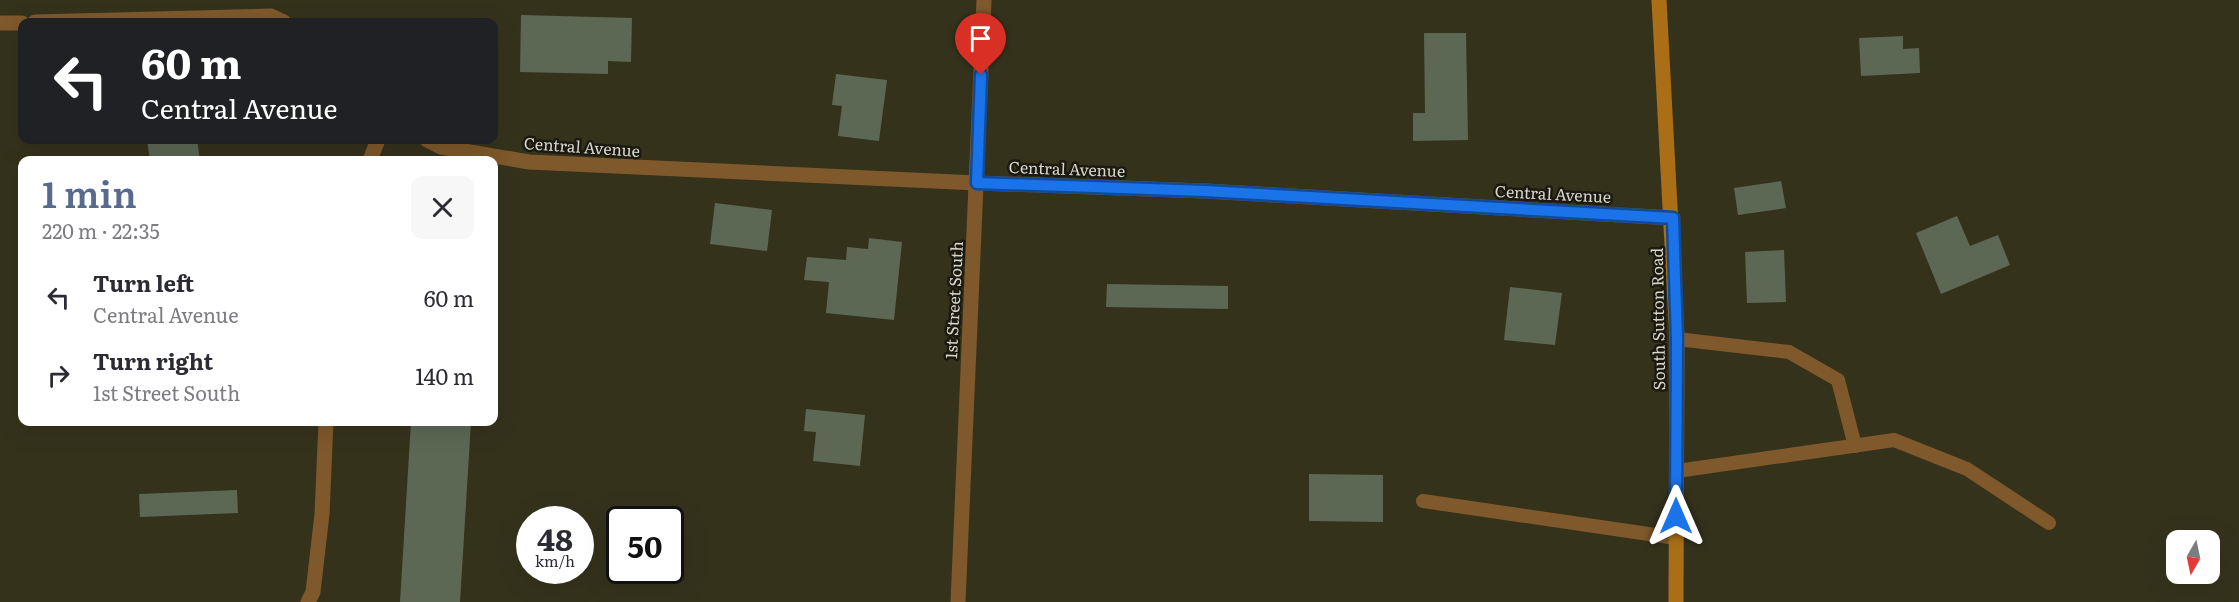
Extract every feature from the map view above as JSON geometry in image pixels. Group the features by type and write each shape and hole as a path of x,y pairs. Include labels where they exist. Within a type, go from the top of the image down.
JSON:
{"main road":[{"name":"South Sutton Road","path":"1659,0 1673,218 1677,339 1676,602"}],"street":[{"name":"1st Street South","path":"958,602 984,0"},
{"path":"192,18 271,16 275,18"},
{"path":"0,24 18,23"},
{"name":"Central Avenue","path":"435,144 494,156"},
{"name":"Central Avenue","path":"498,157 529,162 1205,191 1673,218"},
{"path":"308,602 313,592 322,514 326,426"}],"lane":[{"path":"1677,339 1789,352 1838,380 1855,446"},
{"path":"1677,471 1894,441 1967,469 2049,523"},
{"path":"1423,501 1676,538"}],"building":[{"path":"521,15 632,18 631,62 608,61 608,74 520,72"},
{"path":"1424,33 1466,33 1468,140 1413,141 1413,113 1425,113"},
{"path":"1903,36 1903,49 1919,48 1920,73 1861,76 1859,38"},
{"path":"836,74 887,80 879,141 838,136 842,106 832,105"},
{"path":"148,144 198,144 199,156 149,156"},
{"path":"1781,181 1786,208 1738,215 1734,188"},
{"path":"715,203 772,210 767,251 710,244"},
{"path":"1957,216 1970,246 1998,235 2010,265 1941,294 1916,233"},
{"path":"869,238 902,242 894,320 826,313 829,282 804,280 807,257 846,260 847,247 868,249"},
{"path":"1784,250 1786,302 1747,303 1745,252"},
{"path":"1107,284 1228,286 1228,309 1106,307"},
{"path":"1510,287 1562,293 1555,345 1504,340"},
{"path":"806,409 865,415 860,466 813,461 816,432 804,431"},
{"path":"411,426 471,426 460,602 400,602"},
{"path":"1309,474 1383,475 1383,522 1309,521"},
{"path":"237,490 238,513 140,517 139,494"}],"route":[{"path":"981,75 977,183 1205,191 1673,218 1677,339 1676,516"}]}
